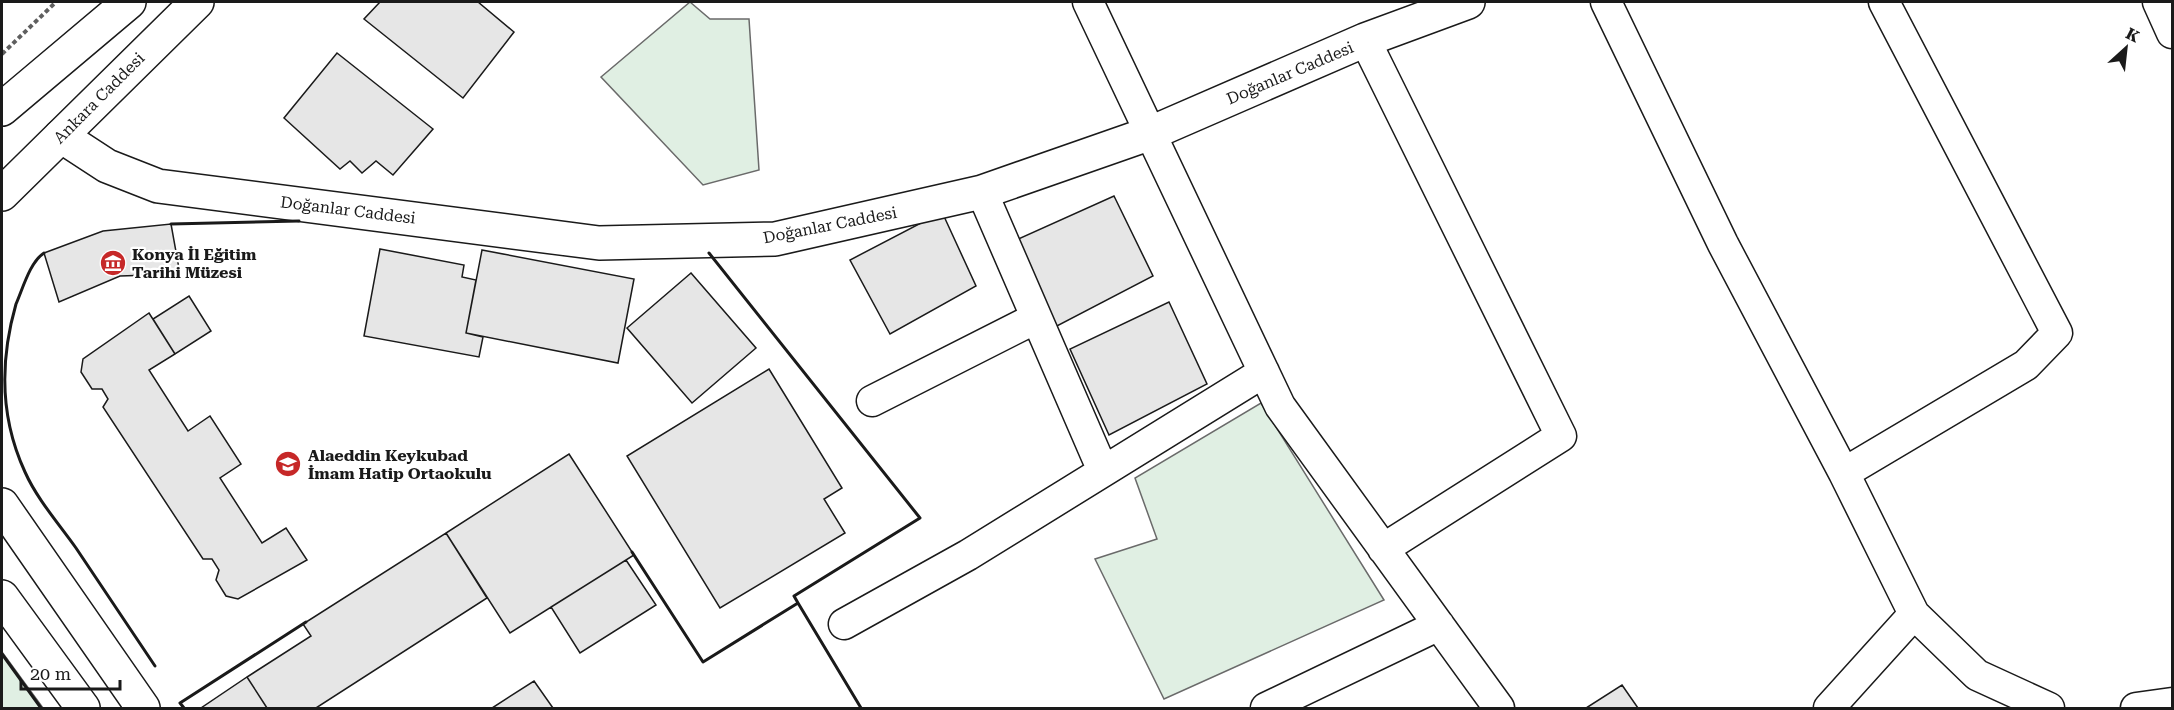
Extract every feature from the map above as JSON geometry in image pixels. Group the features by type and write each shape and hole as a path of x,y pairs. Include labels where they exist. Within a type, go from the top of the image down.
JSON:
{"street":[{"path":"2,109 129,2"},
{"name":"Ankara Caddesi","path":"2,195 197,2"},
{"path":"1088,2 1280,406 1499,708"},
{"name":"Doğanlar Caddesi","path":"61,136 107,166 158,186 599,243 776,239 982,192 1151,133 1365,40 1468,2"},
{"path":"1606,2 1723,244 1844,473 1914,614 1977,675 2049,708"},
{"path":"1844,473 2026,365 2057,333 1884,2"},
{"path":"2158,2 2172,33"},
{"path":"1365,40 1561,436 1383,549"},
{"path":"982,192 1103,471"},
{"path":"872,401 1036,318"},
{"path":"843,624 968,555 1264,372"},
{"path":"2,505 143,708"},
{"path":"2,597 83,708"},
{"path":"1829,708 1914,614"},
{"path":"1266,708 1439,625"},
{"path":"2136,708 2172,704"}],"path":[{"path":"2,54 56,2"}],"green space":[{"path":"690,2 710,19 749,19 759,170 703,185 601,77"},
{"path":"1261,403 1384,600 1164,699 1095,559 1157,539 1135,478"},
{"path":"2,652 43,708 2,708"}],"building":[{"path":"380,2 478,2 514,32 463,98 364,19"},
{"path":"337,53 433,129 393,175 376,161 362,173 350,161 340,169 284,118"},
{"path":"1114,196 1153,276 1055,327 1016,240"},
{"path":"942,212 976,286 890,334 850,260"},
{"name":"Konya İl Eğitim Tarihi Müzesi","path":"171,224 180,274 120,276 59,302 44,253 103,231"},
{"path":"380,249 464,265 462,277 476,280 466,333 483,337 479,357 364,336"},
{"path":"482,250 634,279 618,363 466,333"},
{"path":"691,273 756,348 692,403 627,328"},
{"path":"189,296 211,331 175,354 153,319"},
{"path":"1169,302 1207,384 1109,435 1070,349"},
{"path":"149,313 175,354 149,370 188,431 210,416 241,464 220,478 262,543 286,528 307,560 238,599 226,596 216,580 219,570 212,559 203,559 103,407 108,399 102,389 92,389 81,372 83,359"},
{"path":"769,369 842,488 824,499 845,533 720,608 627,456"},
{"path":"569,454 634,555 510,633 446,533"},
{"path":"446,533 487,598 316,708 267,708 247,677 311,636 303,624"},
{"path":"626,560 656,605 580,653 551,607"},
{"path":"247,677 267,708 201,708"},
{"path":"534,681 553,708 492,708"},
{"path":"1622,685 1638,708 1586,708"}],"wall":[{"path":"171,224 299,221"},
{"path":"44,253 27,276 16,304 7,346 5,389 11,431 25,472 36,492 155,666"},
{"path":"709,253 920,518 794,596 798,603"},
{"path":"632,552 703,662 798,603 861,708"},
{"path":"184,708 180,703 306,622"},
{"path":"2,654 41,708"}],"place":[{"name":"Konya İl Eğitim Tarihi Müzesi","path":"113,263"},
{"name":"Alaeddin Keykubad İmam Hatip Ortaokulu","path":"288,464"}]}
